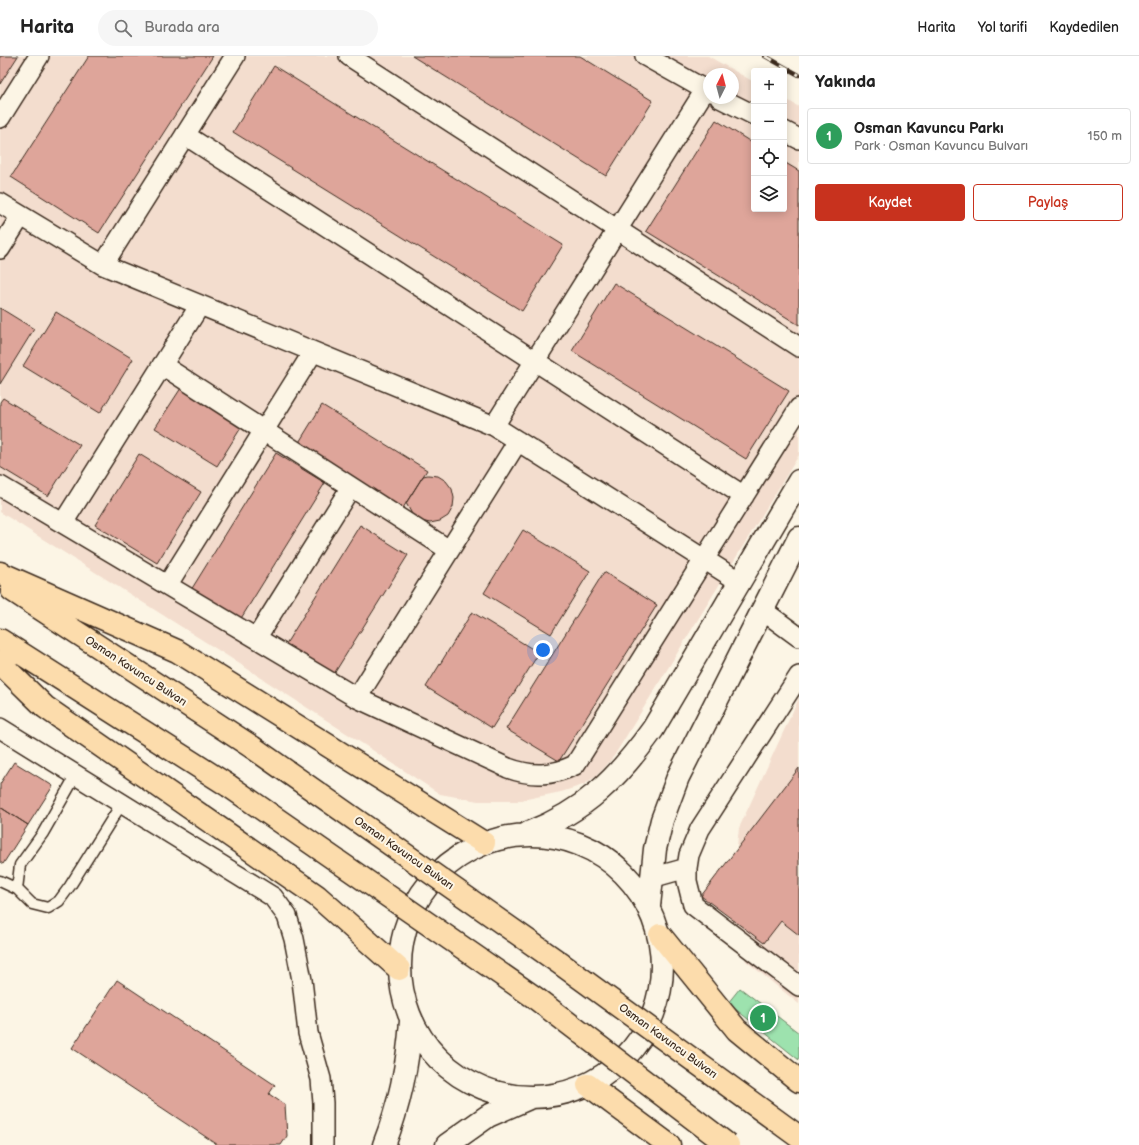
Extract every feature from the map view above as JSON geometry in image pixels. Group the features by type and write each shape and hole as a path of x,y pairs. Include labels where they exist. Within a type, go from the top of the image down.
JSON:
{"highway":[{"path":"0,573 178,652 484,843"},
{"name":"Osman Kavuncu Bulvarı","path":"0,582 252,747 561,964 799,1137"},
{"path":"0,640 229,786 534,997 728,1145"},
{"path":"0,663 45,707 317,896 399,969"},
{"path":"660,935 737,1030 799,1081"},
{"path":"588,1085 669,1145"}],"street":[{"path":"0,118 39,56"},
{"path":"103,265 235,56"},
{"path":"349,56 799,347"},
{"path":"645,56 703,88"},
{"path":"494,426 617,230 704,104"},
{"path":"733,104 751,113"},
{"path":"787,133 799,139"},
{"path":"185,135 744,496"},
{"path":"0,204 103,265 494,426 740,582"},
{"path":"0,249 21,216"},
{"path":"63,523 200,305"},
{"path":"168,584 314,352"},
{"path":"162,365 449,550"},
{"path":"0,486 168,584 357,698 518,772 540,775 564,770 575,765 799,408"},
{"path":"357,698 518,441"},
{"path":"524,835 561,818 578,808 595,796 623,769 653,729 799,482"},
{"path":"257,637 351,487"},
{"path":"649,906 651,878 662,820 678,777 799,538"},
{"path":"762,610 799,637"},
{"path":"797,981 693,905 687,881 687,868 689,855 700,829 799,676"},
{"path":"0,728 273,897 287,916 292,927 302,980 308,1033 321,1079 324,1103 323,1145"},
{"path":"524,835 555,837 584,846 603,857 632,881 649,906 660,935 663,965 660,995 651,1023 635,1048 613,1069 588,1085 559,1095 529,1098 505,1095 481,1088 459,1077 440,1061 423,1042 411,1021 402,996 399,969 402,937 413,907 431,880 455,858 484,843 504,837 524,835"},
{"path":"651,878 687,868"},
{"path":"384,1145 395,1116 406,1072 411,1021"},
{"path":"447,1145 488,1116 529,1098"}],"lane":[{"path":"17,889 20,865 42,833 76,775"},
{"path":"0,881 17,889 32,904 40,907 48,908 59,902 122,803"}],"shaded area":[{"path":"0,56 708,56 729,68 703,68 703,104 739,104 739,74 751,80 751,212 787,212 787,100 799,107 799,455 614,756 595,777 583,785 561,792 517,801 478,801 440,794 226,655 0,512"},
{"path":"799,698 799,1004 746,961 729,918 739,828"}],"green space":[{"path":"740,988 799,1033 799,1060 728,1003"}],"building":[{"path":"0,56 18,56 0,84"},
{"path":"89,56 213,56 99,233 11,177"},
{"path":"412,56 580,56 653,101 606,176"},
{"path":"274,66 563,245 522,311 233,132"},
{"path":"716,120 751,142 751,212 787,212 787,164 799,171 799,325 646,231"},
{"path":"614,283 789,391 746,459 572,351"},
{"path":"0,308 34,329 0,384"},
{"path":"56,312 133,359 100,413 23,366"},
{"path":"183,385 244,423 217,466 155,428"},
{"path":"3,398 80,445 48,496 0,467 0,402"},
{"path":"322,405 427,470 403,508 298,444"},
{"path":"276,453 325,483 240,620 191,590"},
{"path":"139,454 201,492 157,563 95,525"},
{"path":"423,476 438,476 446,481 452,489 454,498 453,507 448,516 440,521 430,523 421,521 413,516 406,503"},
{"path":"360,525 408,555 332,677 284,647"},
{"path":"523,530 590,571 551,634 484,593"},
{"path":"604,572 657,605 559,761 506,729"},
{"path":"472,612 539,653 492,728 426,687"},
{"path":"14,762 53,786 28,825 0,807 0,784"},
{"path":"799,768 799,935 781,921 764,943 701,896"},
{"path":"0,807 28,825 3,864 0,862"},
{"path":"117,980 275,1085 269,1094 285,1105 287,1136 281,1145 218,1145 72,1048"}],"railway":[{"path":"765,56 799,75"}],"place":[{"name":"Osman Kavuncu Parkı","path":"763,1018"}]}
